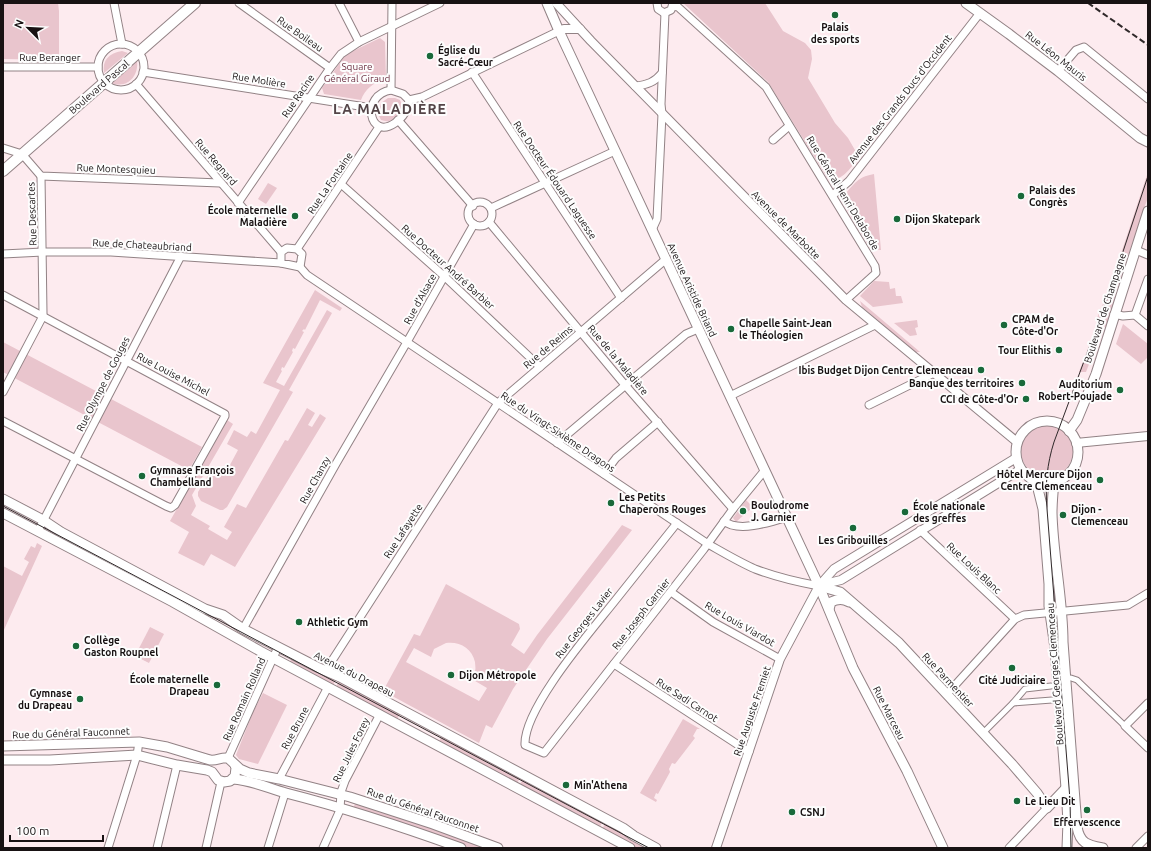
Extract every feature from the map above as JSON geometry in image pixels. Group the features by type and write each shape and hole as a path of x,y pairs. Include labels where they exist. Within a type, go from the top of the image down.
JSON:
{"main road":[{"name":"Boulevard Pascal","path":"3,171 195,3"},
{"name":"Avenue Aristide Briand","path":"547,3 665,260 819,586"},
{"name":"Rue Léon Mauris","path":"966,3 1058,71 1140,138 1148,142"},
{"name":"Rue Léon Mauris","path":"1130,129 1148,137"},
{"name":"Boulevard de Champagne","path":"1069,431 1077,420 1096,374 1148,211"},
{"path":"1044,421 1055,422 1069,431 1076,442 1077,452 1073,467 1067,475 1054,482 1046,483 1036,481 1026,475 1021,469 1016,458 1016,450 1017,442 1027,428 1044,421"},
{"name":"Boulevard Georges Clemenceau","path":"1036,481 1043,509 1050,612 1055,648 1066,788 1068,822 1067,848"},
{"name":"Boulevard Georges Clemenceau","path":"1054,482 1052,513 1062,611 1078,832 1086,844 1103,848"},
{"name":"Avenue du Drapeau","path":"3,499 199,606 223,615 243,629 278,648 326,670 623,828 656,848"},
{"path":"3,513 173,602 273,658 630,848"},
{"name":"Rue Parmentier","path":"819,586 840,592 853,605 899,643 1037,793 1047,808"},
{"name":"Rue Marceau","path":"819,586 854,668 907,771 943,848"},
{"path":"829,609 831,602 837,600 846,600 853,605"},
{"name":"Rue du Général Fauconnet","path":"3,746 139,742 167,747 202,759 216,761 221,758 232,761 240,769 249,773 341,795 433,824 498,848"},
{"path":"3,760 56,760 137,756 212,772"},
{"path":"216,761 212,772 216,779 221,782 227,782 233,779 246,780 266,788 340,808 461,848"},
{"path":"232,761 236,772 233,779"},
{"path":"1047,808 1066,788"}],"street":[{"path":"114,3 122,44"},
{"name":"Rue Boileau","path":"239,3 330,68"},
{"path":"339,3 358,42"},
{"path":"391,90 392,3"},
{"name":"Rue Racine","path":"238,203 309,98 341,54 358,42 440,3"},
{"name":"Avenue de Marbotte","path":"556,3 662,114 846,300 1017,442"},
{"path":"657,3 659,11 665,13 671,10 673,4"},
{"name":"Rue Général Henri Delaborde","path":"673,4 766,87 876,266 876,273 846,300"},
{"path":"652,230 657,219 665,13"},
{"name":"Avenue des Grands Ducs d'Occident","path":"833,195 849,181 980,13"},
{"path":"409,100 422,97 559,31 564,29 580,29"},
{"path":"122,44 130,47 138,53 143,62 143,72 136,84 130,88 122,90 111,88 103,82 99,74 98,67 99,60 104,51 112,46 122,44"},
{"path":"1058,71 1076,50 1084,47 1148,99"},
{"name":"Rue Beranger","path":"3,67 98,67"},
{"name":"Rue Molière","path":"143,72 372,108"},
{"name":"Rue Docteur Édouard Laguesse","path":"472,72 544,184 621,298"},
{"path":"635,86 644,86 657,80 663,72"},
{"name":"Rue Regnard","path":"136,84 281,252"},
{"path":"391,90 403,94 409,100 408,107 404,114 390,127 379,127 372,118 373,102 378,95 384,91 391,90"},
{"path":"398,120 473,206"},
{"path":"773,140 789,126"},
{"name":"Rue La Fontaine","path":"297,249 379,127"},
{"path":"3,148 22,154 41,176"},
{"path":"490,208 615,151"},
{"name":"Rue Montesquieu","path":"41,176 220,182"},
{"name":"Rue Descartes","path":"41,176 43,316"},
{"name":"Rue Docteur André Barbier","path":"341,184 444,276 540,367"},
{"path":"481,202 485,203 490,208 492,215 489,222 483,226 474,224 469,216 470,209 473,206 481,202"},
{"name":"Rue de la Maladière","path":"489,222 625,385 733,509"},
{"name":"Rue d'Alsace","path":"407,342 474,224"},
{"path":"281,263 281,252 287,248 297,249 302,254 300,267"},
{"path":"1136,250 1148,255"},
{"name":"Rue de Chateaubriand","path":"3,254 43,252 111,252 281,263 300,267"},
{"name":"Rue Olympe de Gouges","path":"43,520 181,256"},
{"name":"Rue de Reims","path":"498,403 665,260"},
{"name":"Rue du Vingt-Sixième Dragons","path":"300,267 307,275 708,544 742,563 757,569 779,577 819,586"},
{"path":"1135,315 1148,279"},
{"name":"Rue Louise Michel","path":"3,295 223,412 224,416 175,505 171,508 76,459"},
{"path":"1114,314 1123,316 1135,315 1148,326"},
{"path":"3,392 43,316"},
{"path":"730,396 875,325"},
{"path":"557,443 686,334 698,329"},
{"name":"Rue Chanzy","path":"243,629 337,462 407,342"},
{"path":"869,405 934,373"},
{"name":"Rue Lafayette","path":"326,670 498,403"},
{"path":"3,421 76,459"},
{"path":"604,474 616,458 658,422"},
{"path":"1076,442 1148,436"},
{"name":"Rue Auguste Fremiet","path":"716,848 780,659 819,586 835,569 1016,458"},
{"path":"819,586 842,580 920,530 1021,469"},
{"name":"Rue Joseph Garnier","path":"525,745 544,753 708,544 733,509 765,470"},
{"path":"724,521 728,524 739,527 757,525 787,517"},
{"path":"38,531 43,520"},
{"path":"914,520 920,530"},
{"name":"Rue Georges Lavier","path":"525,745 525,737 536,709 569,658 677,523"},
{"name":"Rue Louis Blanc","path":"920,530 1015,619"},
{"name":"Rue Louis Viardot","path":"670,592 713,622 780,659"},
{"path":"947,694 1015,619 1024,615 1128,605 1148,593"},
{"name":"Rue Romain Rolland","path":"232,761 278,648"},
{"name":"Rue Sadi Carnot","path":"614,664 749,752"},
{"path":"1071,678 1077,680 1148,748"},
{"path":"983,733 1025,689 1051,686"},
{"name":"Rue Brune","path":"279,779 328,687"},
{"path":"1013,703 1052,700"},
{"path":"1125,726 1148,703"},
{"name":"Rue Jules Forey","path":"341,795 344,781 380,714"},
{"name":"Rue du Général Fauconnet","path":"108,848 137,756 139,742"},
{"path":"157,848 177,765"},
{"path":"206,848 221,782"},
{"path":"268,848 285,793"},
{"path":"323,848 340,808 341,795"},
{"path":"1008,848 1047,808"},
{"path":"1136,848 1148,836"}],"green space":[{"path":"3,3 58,3 59,60 3,59"},
{"path":"683,3 765,3 783,31 805,43 811,50 812,59 808,78 835,123 848,138 859,157 846,173 838,178 828,179 768,82"},
{"name":"Square Général Giraud","path":"380,38 385,42 386,79 370,86 361,100 324,94 322,88 344,57"},
{"path":"122,51 128,53 104,73 104,64 107,58 113,53"},
{"path":"137,61 136,72 131,80 123,84 112,83"},
{"path":"388,98 400,100 403,107 398,117 385,121 381,120 378,114 381,103"},
{"path":"1148,172 1148,197 1116,291 1109,290"},
{"path":"874,174 881,250 871,250 841,199 859,180 868,175"},
{"path":"268,183 277,188 266,204 258,199"},
{"path":"874,281 889,282 890,289 895,288 896,296 901,296 903,303 873,307 860,296"},
{"path":"315,290 342,308 340,311 320,300 305,330 304,329 302,331 304,332 295,349 293,348 293,352 284,368 282,367 282,371 276,382 284,386 327,310 332,313 289,390 293,392 227,507 220,510 201,501 198,496 198,492 212,469 224,476 238,450 227,444 234,430 247,437 251,431 256,434 280,390 263,383"},
{"path":"1112,293 1115,297 1107,327 1099,325 1097,318 1106,297 1108,294"},
{"path":"860,301 920,352 915,352 862,307"},
{"path":"917,320 918,327 915,328 917,335 910,336 894,323"},
{"path":"1123,324 1148,344 1148,357 1141,364 1116,344"},
{"path":"1095,330 1102,330 1086,372 1079,372"},
{"path":"3,342 202,447 189,470 3,372"},
{"path":"307,408 315,413 308,425 312,427 320,414 326,418 235,567 211,554 204,566 178,553 189,532 170,521 227,420 233,424 192,495 196,506 191,515 210,526 208,529 227,540 232,532 224,527 237,504 246,508 285,440 288,441"},
{"path":"1047,425 1057,427 1065,433 1071,441 1073,451 1071,461 1065,469 1057,475 1047,477 1037,475 1029,469 1023,461 1021,451 1023,441 1029,433 1037,427"},
{"name":"Boulodrome J. Garnier","path":"746,500 753,507 736,522 733,518"},
{"path":"622,525 632,530 547,639 513,689 492,728 486,725 479,743 383,691 414,634 420,636 446,584 519,624 520,629 511,645 524,654","holes":["446,643 464,646 473,657 475,662 475,670 470,678 487,688 479,701 406,662 414,648 431,657 434,649"]},
{"path":"37,543 42,546 3,632 3,566 22,576 29,562 24,559 31,546 35,548"},
{"path":"150,627 164,634 149,663 135,656"},
{"path":"292,657 337,678 332,687 290,662"},
{"path":"340,679 401,712 396,721 335,689"},
{"path":"263,693 287,705 258,764 239,759 236,755 253,712"},
{"path":"683,719 700,729 697,729 693,736 695,738 675,764 672,763 669,769 670,772 658,794 656,793 654,798 657,800 656,802 640,793"},
{"path":"443,734 521,776 516,785 438,743"},
{"path":"524,777 603,820 599,829 519,786"},
{"path":"356,801 490,848 464,848 353,809"},
{"path":"606,821 652,848 635,848 602,830"}],"tram line":[{"path":"1071,848 1070,800 1047,509 1047,475 1054,442 1109,294 1148,176"},
{"path":"3,506 649,848"}],"railway":[{"path":"1088,3 1148,45"}],"place":[{"name":"Palais des sports","path":"835,15"},
{"name":"Église du Sacré-Cœur","path":"430,56"},
{"name":"Palais des Congrès","path":"1021,196"},
{"name":"École maternelle Maladière","path":"295,216"},
{"name":"Dijon Skatepark","path":"897,219"},
{"name":"CPAM de Côte-d'Or","path":"1004,325"},
{"name":"Chapelle Saint-Jean le Théologien","path":"731,329"},
{"name":"Tour Elithis","path":"1059,350"},
{"name":"Ibis Budget Dijon Centre Clemenceau","path":"981,370"},
{"name":"Banque des territoires","path":"1022,383"},
{"name":"Auditorium Robert-Poujade","path":"1120,390"},
{"name":"CCI de Côte-d'Or","path":"1026,399"},
{"name":"Gymnase François Chambelland","path":"142,476"},
{"name":"Hôtel Mercure Dijon Centre Clemenceau","path":"1100,480"},
{"name":"Les Petits Chaperons Rouges","path":"611,503"},
{"name":"Boulodrome J. Garnier","path":"743,511"},
{"name":"École nationale des greffes","path":"905,512"},
{"name":"Dijon - Clemenceau","path":"1063,515"},
{"name":"Les Gribouilles","path":"853,528"},
{"name":"Athletic Gym","path":"299,622"},
{"name":"Collège Gaston Roupnel","path":"76,646"},
{"name":"Cité Judiciaire","path":"1012,668"},
{"name":"Dijon Métropole","path":"451,675"},
{"name":"École maternelle Drapeau","path":"217,685"},
{"name":"Gymnase du Drapeau","path":"80,699"},
{"name":"Min'Athena","path":"566,785"},
{"name":"Le Lieu Dit","path":"1017,801"},
{"name":"Effervescence","path":"1087,810"},
{"name":"CSNJ","path":"792,812"}],"district":[{"name":"LA MALADIÈRE","path":"390,109"}]}
